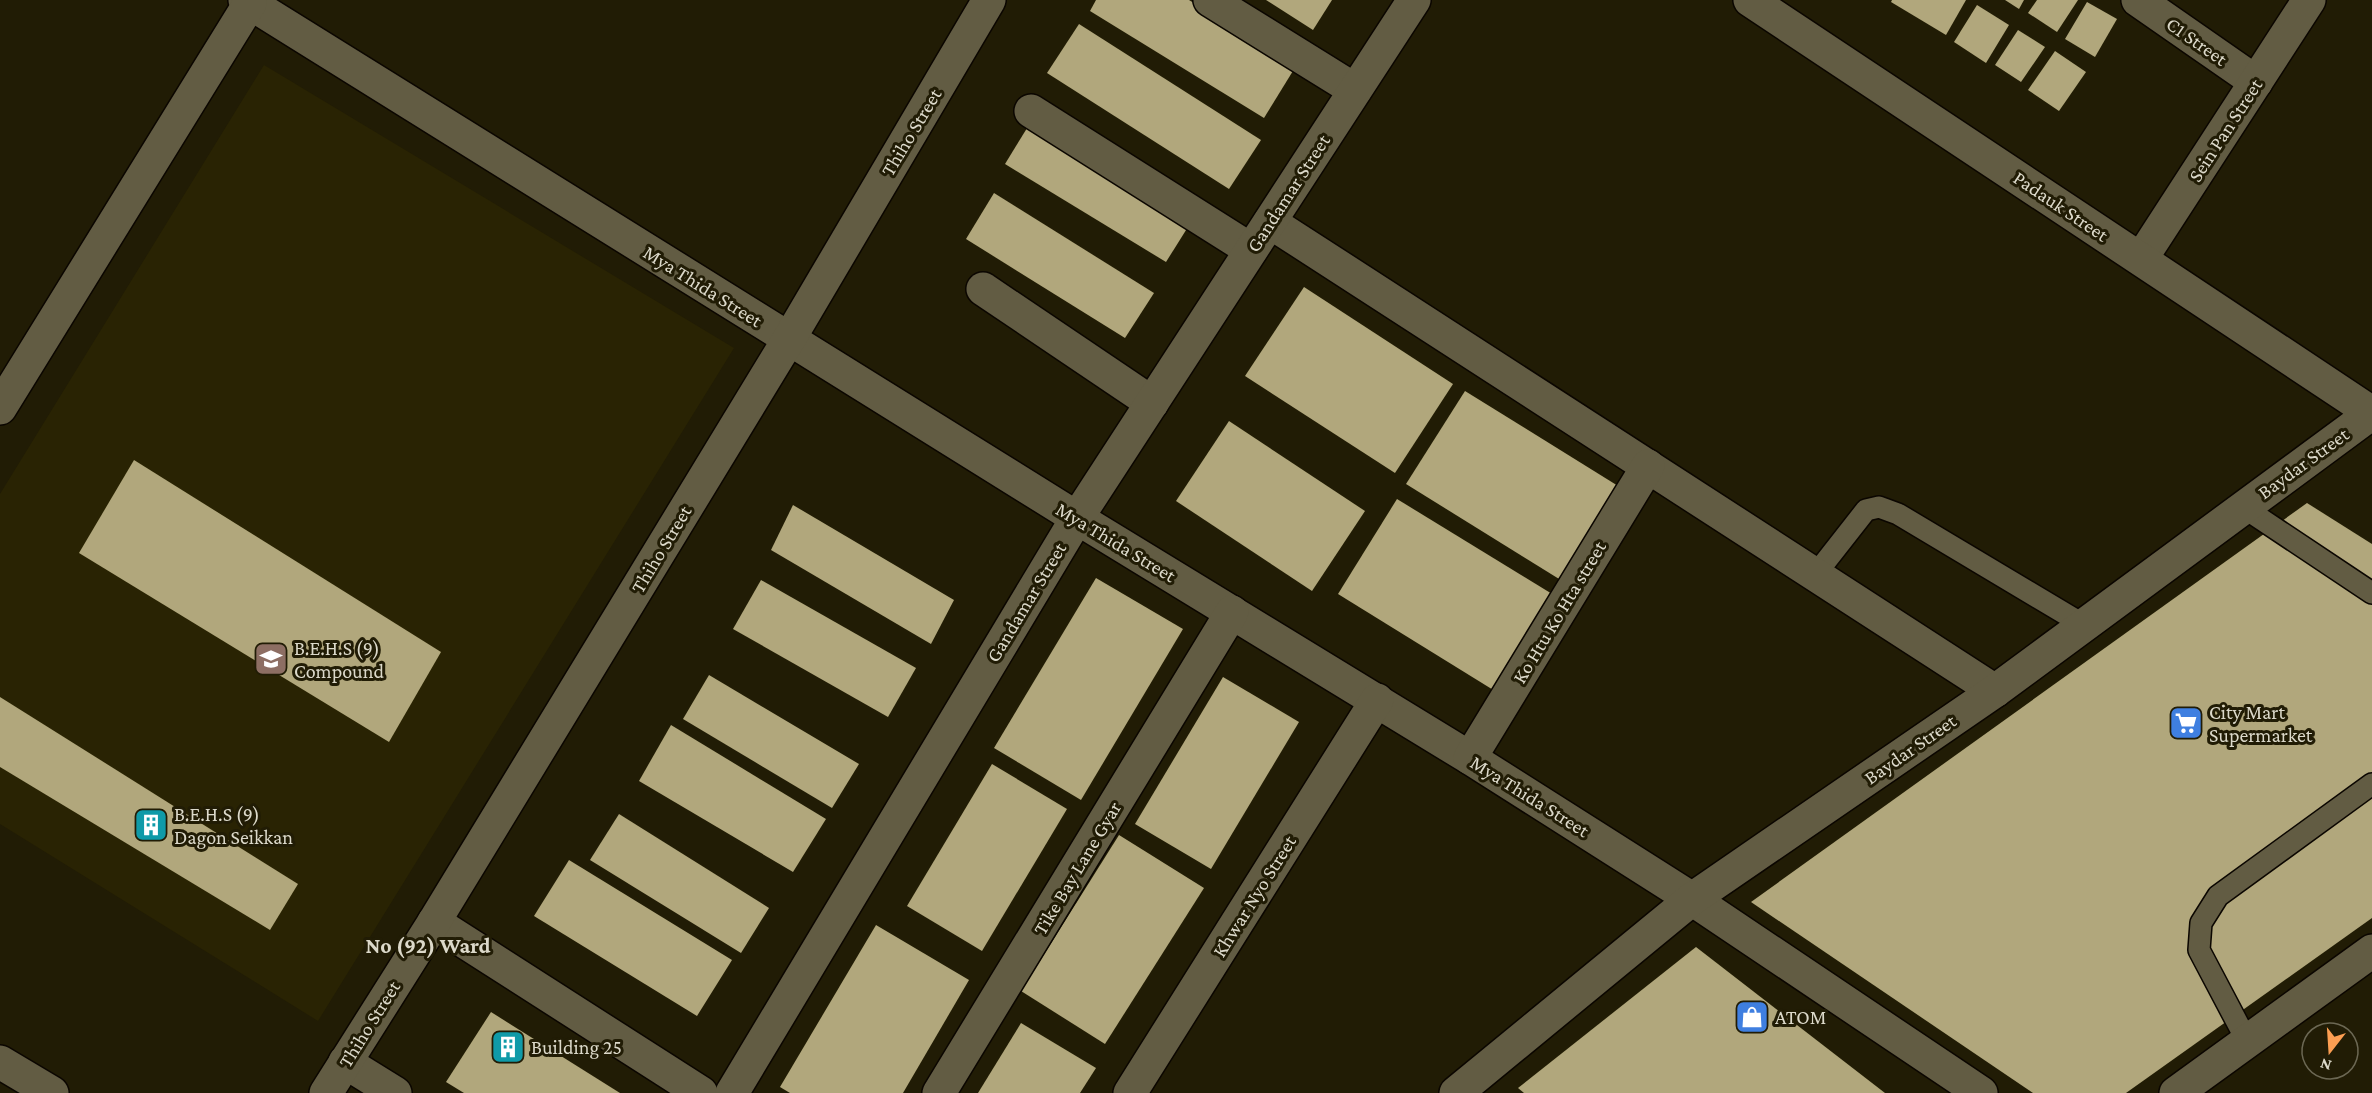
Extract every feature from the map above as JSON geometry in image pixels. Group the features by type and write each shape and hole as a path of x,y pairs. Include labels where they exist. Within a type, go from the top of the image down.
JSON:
{"street":[{"name":"Thiho Street","path":"326,1093 434,922 789,339 988,0"},
{"path":"1210,0 1355,90"},
{"name":"Gandamar Street","path":"732,1093 1077,518 1414,0"},
{"name":"Padauk Street","path":"1750,0 2372,412"},
{"name":"C1 Street","path":"2138,0 2256,82"},
{"name":"Sein Pan Street","path":"2141,259 2309,0"},
{"name":"Mya Thida Street","path":"247,2 1077,518 1470,758 1692,899 1981,1093"},
{"path":"0,408 247,2"},
{"path":"1031,111 1251,250"},
{"path":"1270,222 1995,691"},
{"path":"983,289 1152,403"},
{"name":"Baydar Street","path":"1456,1093 1692,899 1995,691 2372,412"},
{"name":"Ko Htu Ko Hta street","path":"1470,758 1648,466"},
{"name":"Tike Bay Lane Gyar","path":"939,1093 1232,612"},
{"name":"Khwar Nyo Street","path":"1130,1093 1377,700"},
{"path":"434,922 701,1093"},
{"path":"2176,1093 2372,951"},
{"path":"0,1062 52,1093"},
{"path":"345,1062 395,1093"}],"lane":[{"path":"1815,575 1866,510 1879,507 1898,514 2084,625"},
{"path":"2243,507 2372,593"},
{"path":"2247,1041 2199,950 2200,923 2218,896 2372,784"}],"shaded area":[{"name":"B.E.H.S (9) Compound","path":"264,65 734,348 318,1021 0,824 0,494"}],"building":[{"path":"1096,0 1189,0 1296,66 1264,118 1090,11"},
{"path":"1266,0 1332,0 1313,30"},
{"path":"1892,0 1966,0 1946,35 1891,2"},
{"path":"2005,0 2024,0 2019,9"},
{"path":"2037,0 2078,0 2057,32 2028,13"},
{"path":"2087,2 2117,19 2095,57 2065,39"},
{"path":"1977,5 2009,25 1986,63 1954,42"},
{"path":"1079,24 1261,140 1229,189 1047,73"},
{"path":"2018,30 2045,47 2021,82 1995,65"},
{"path":"2055,51 2086,72 2059,111 2028,90"},
{"path":"1032,120 1193,219 1166,262 1005,164"},
{"path":"994,193 1154,293 1125,338 966,239"},
{"path":"1304,287 1453,384 1395,473 1245,376"},
{"path":"1465,391 1631,494 1572,587 1406,484"},
{"path":"1229,421 1365,511 1312,591 1176,501"},
{"path":"134,460 441,652 389,742 79,553"},
{"path":"1397,499 1562,600 1503,696 1338,594"},
{"name":"City Mart Supermarket","path":"2307,503 2372,544 2372,918 2126,1093 2033,1093 1751,902"},
{"path":"793,505 954,600 931,644 771,550"},
{"path":"1096,578 1183,629 1081,800 994,748"},
{"path":"761,580 916,668 888,717 733,629"},
{"path":"709,675 859,764 832,808 683,719"},
{"path":"1223,677 1299,722 1211,869 1135,824"},
{"name":"B.E.H.S (9) Dagon Seikkan","path":"0,697 298,884 270,930 0,767"},
{"path":"671,725 826,819 793,872 639,781"},
{"path":"992,764 1067,809 982,951 907,906"},
{"path":"619,814 769,908 741,953 590,860"},
{"path":"1119,835 1204,888 1105,1044 1021,991"},
{"path":"569,860 732,960 697,1016 534,916"},
{"path":"876,925 969,980 903,1093 790,1093 780,1087"},
{"path":"1696,947 1885,1093 1524,1093 1518,1088"},
{"name":"Building 25","path":"491,1012 620,1093 464,1093 446,1082"},
{"path":"1021,1023 1096,1068 1080,1093 978,1093"}],"place":[{"name":"B.E.H.S (9) Compound","path":"271,659"},
{"name":"City Mart Supermarket","path":"2186,723"},
{"name":"B.E.H.S (9) Dagon Seikkan","path":"151,825"},
{"name":"ATOM","path":"1752,1017"},
{"name":"Building 25","path":"508,1047"}],"district":[{"name":"No (92) Ward","path":"428,945"}]}
